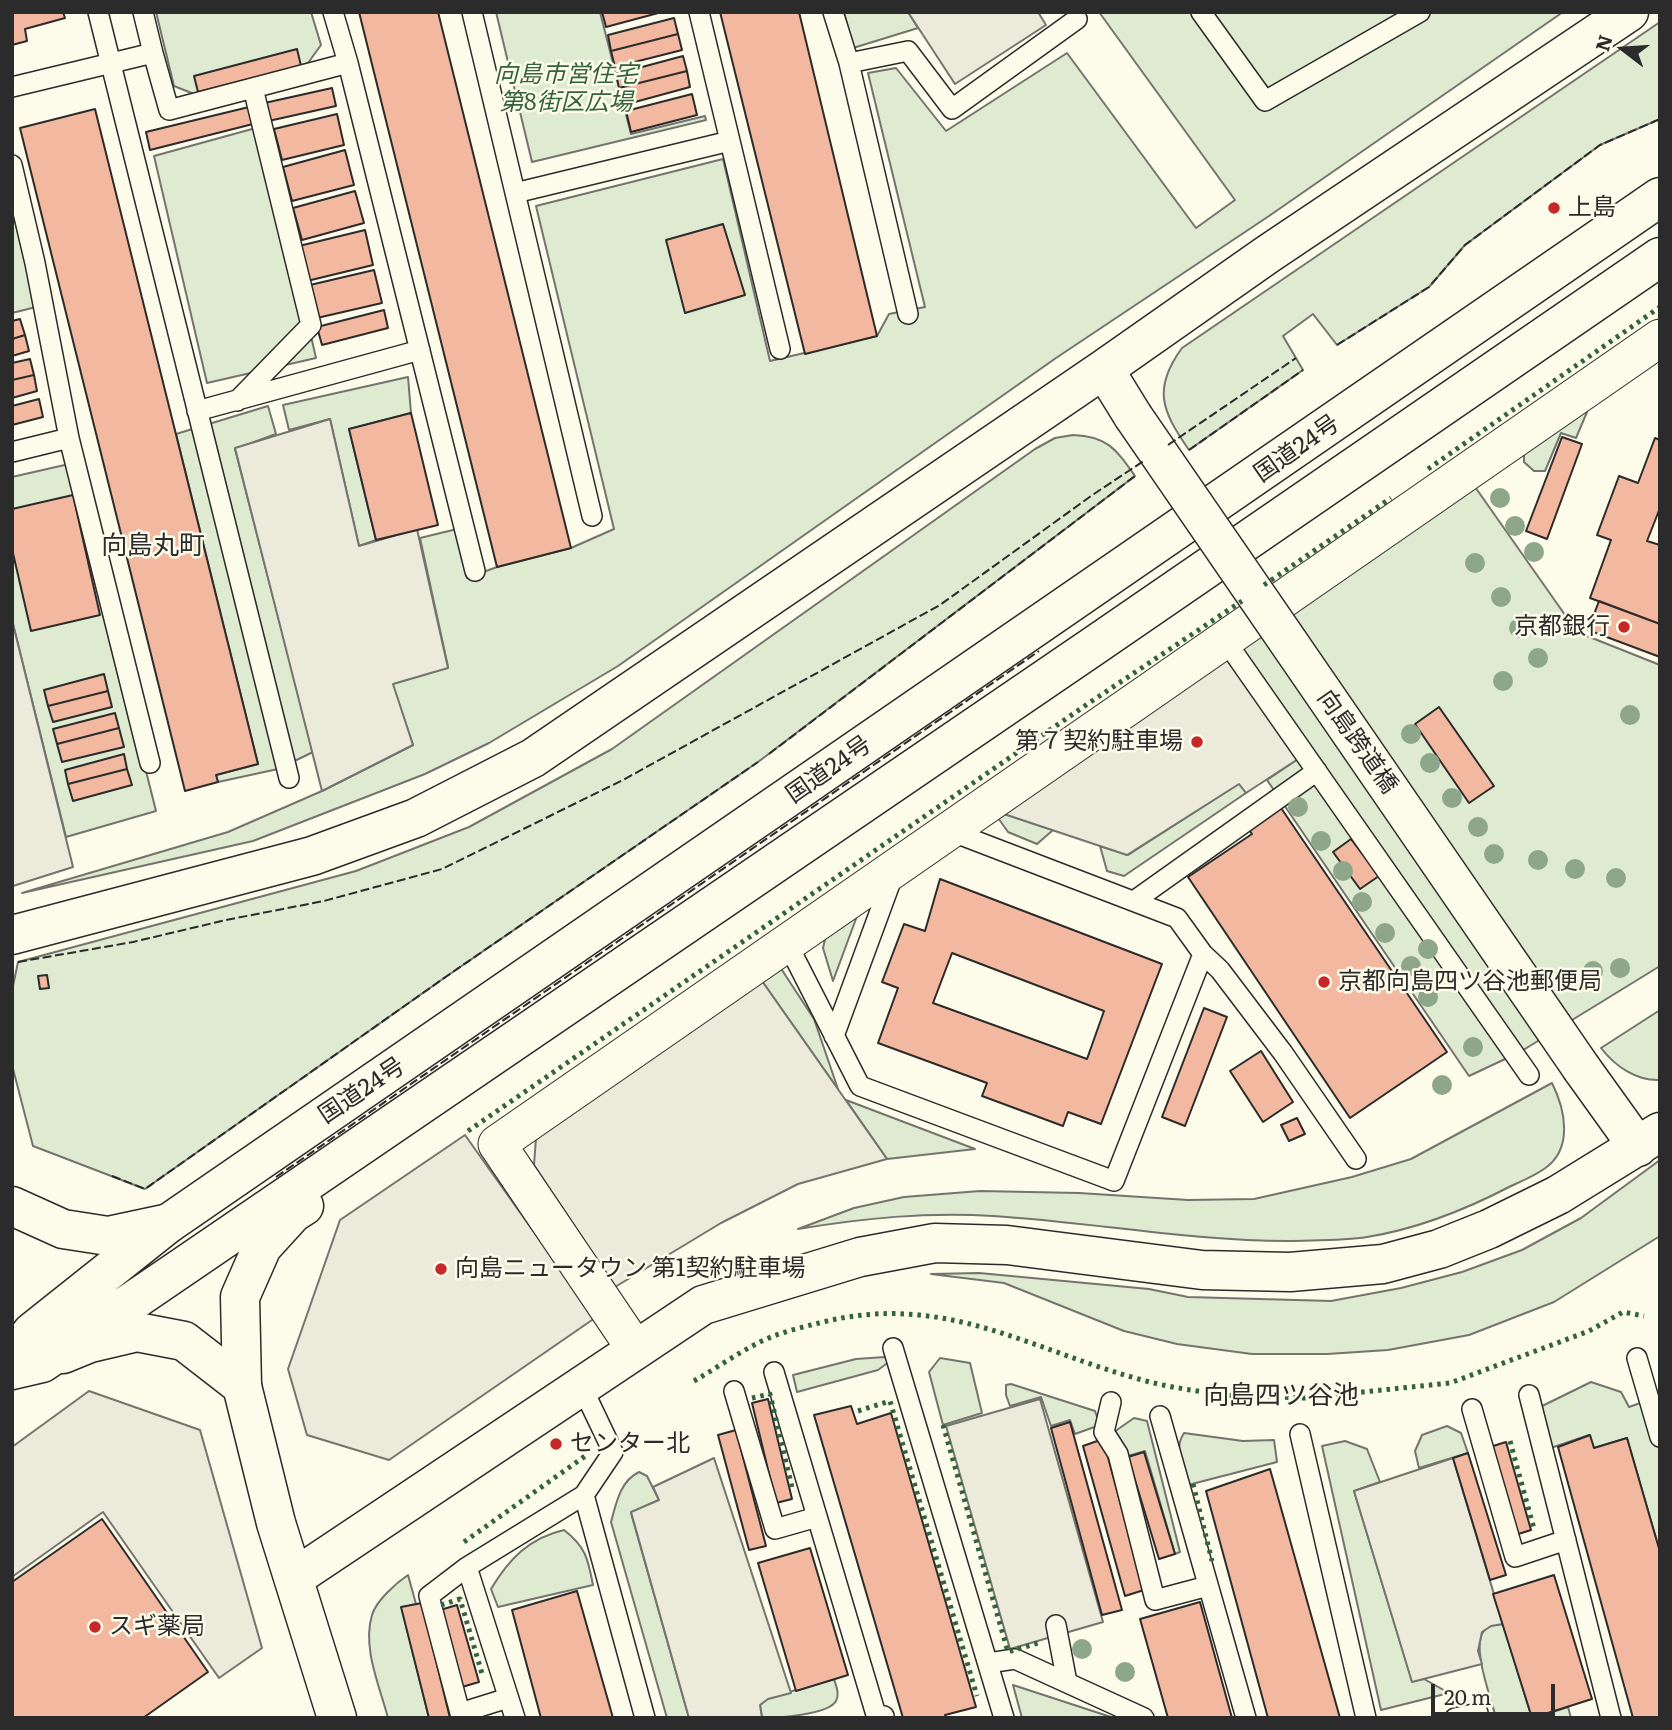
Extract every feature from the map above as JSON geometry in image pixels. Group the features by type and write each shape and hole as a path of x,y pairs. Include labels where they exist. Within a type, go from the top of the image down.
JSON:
{"main road":[{"path":"12,935 312,856 416,818 533,758 1268,254 1629,12"},
{"name":"国道24号","path":"22,1364 32,1332 169,1223 1660,197"},
{"name":"国道24号","path":"22,1364 562,1006 1381,450 1660,257"},
{"name":"向島跨道橋","path":"1104,369 1133,416 1582,1069 1649,1139"},
{"path":"337,1718 276,1523 242,1386 240,1297 262,1247 293,1213 515,1056 562,1006"},
{"path":"294,1578 703,1306 860,1257 935,1243 1007,1245 1202,1270 1290,1272 1383,1264 1439,1249 1489,1229 1558,1195 1649,1139"},
{"path":"12,1206 63,1229 108,1236 169,1223"},
{"path":"22,1364 137,1332 184,1341 242,1386"}],"street":[{"path":"636,1350 497,1143 1660,338"}],"lane":[{"path":"98,12 289,778"},
{"path":"142,12 169,110 348,63"},
{"path":"332,12 348,63 475,571"},
{"path":"472,12 592,516"},
{"path":"699,12 780,349"},
{"path":"833,12 849,63 908,314"},
{"path":"1201,12 1265,101 1420,12"},
{"path":"849,63 908,51 952,108 1077,19"},
{"path":"12,87 153,54"},
{"path":"237,401 312,325 253,88"},
{"path":"515,193 730,141"},
{"path":"12,165 35,263 69,438 150,763"},
{"path":"197,411 420,350"},
{"path":"12,453 69,438"},
{"path":"1225,640 1529,1075"},
{"path":"1134,901 1317,771"},
{"path":"950,831 1177,918 1283,1053 1356,1159"},
{"path":"834,1036 896,868"},
{"path":"787,943 860,1086 1114,1181 1203,954"},
{"path":"894,1348 1004,1718"},
{"path":"1637,1358 1660,1437"},
{"path":"774,1372 877,1718 884,1716"},
{"path":"508,1698 460,1713 429,1595 467,1567 584,1495 613,1452 582,1387"},
{"path":"734,1391 775,1529 817,1517"},
{"path":"1529,1395 1611,1718"},
{"path":"1111,1402 1104,1432 1118,1454 1155,1600 1208,1586"},
{"path":"1472,1409 1515,1557 1566,1541"},
{"path":"1160,1416 1246,1718"},
{"path":"1300,1434 1366,1718"},
{"path":"584,1495 645,1718"},
{"path":"467,1567 515,1718"},
{"path":"1056,1625 1067,1682"},
{"path":"988,1663 1015,1659 1144,1718"},
{"path":"1455,1718 1478,1713"}],"green space":[{"path":"156,12 311,12 321,45 308,63 301,66 194,94 174,86"},
{"name":"向島市営住宅 第8街区広場","path":"496,12 600,12 631,134 705,116 706,120 532,162"},
{"path":"844,12 908,12 918,28 853,48"},
{"path":"1099,12 1563,12 1269,216 1056,358 618,666 489,743 425,774 253,841 22,893 228,832 322,791 413,745 392,684 448,667 420,538 457,529 467,578 497,567 571,548 614,529 536,206 723,159 770,361 877,336 889,314 925,307 868,73 896,68 946,131 1067,53 1196,228 1235,200"},
{"path":"1660,22 1660,119 1600,145 1465,245 1429,287 1337,345 1313,314 1283,336 1303,370 1189,450 1172,423 1164,400 1167,376 1182,348"},
{"path":"263,126 316,358 207,383 154,156"},
{"path":"12,208 36,307 12,313"},
{"path":"408,377 411,413 349,429 376,540 359,546 330,419 289,430 283,405"},
{"path":"1577,405 1587,412 1576,438 1561,433 1545,471 1534,471 1524,462 1524,448"},
{"path":"268,406 276,434 235,449 313,752 278,769 218,782 216,775 258,764 176,434"},
{"path":"1073,435 1103,441 1116,451 1135,476 758,762 447,976 145,1189 33,1146 12,1065 12,991 18,962 356,871 469,827 612,749 1035,449 1055,438"},
{"path":"69,464 156,811 66,837 12,620 12,477"},
{"path":"1473,484 1577,632 1660,665 1660,966 1520,1052 1469,1076 1267,780 1298,759 1229,656"},
{"path":"1240,783 1246,793 1124,876 1107,871 1100,846 1128,855"},
{"path":"1005,814 1053,830 1037,844 1008,832 996,815"},
{"path":"860,908 833,981 823,948 828,927"},
{"path":"780,967 814,1019 838,1089 762,981"},
{"path":"1660,1010 1660,1080 1651,1080 1627,1071 1601,1048"},
{"path":"1552,1083 1557,1093 1564,1128 1560,1151 1553,1161 1536,1174 1477,1203 1386,1233 1338,1240 1251,1240 968,1215 895,1217 798,1229 854,1208 904,1197 980,1191 1079,1193 1188,1200 1254,1199 1352,1177 1411,1159"},
{"path":"846,1100 975,1149 887,1159"},
{"path":"1660,1160 1660,1236 1554,1302 1469,1335 1388,1350 1327,1354 1252,1354 1177,1344 1124,1331 1004,1283 931,1274 979,1273 1149,1289 1188,1297 1331,1301 1401,1288 1462,1272 1522,1250 1581,1218"},
{"path":"894,1358 878,1370 797,1392 793,1375 856,1359"},
{"path":"940,1358 970,1363 982,1413 943,1425 929,1372"},
{"path":"1591,1382 1621,1392 1629,1407 1660,1396 1660,1552 1627,1438 1594,1448 1589,1435 1545,1450 1534,1410"},
{"path":"1011,1384 1095,1411 1100,1425 1075,1434 1070,1420 1051,1426 1041,1397 1010,1406 1006,1385"},
{"path":"1134,1418 1147,1421 1180,1552 1175,1554 1145,1451 1128,1456 1114,1432"},
{"path":"1447,1426 1461,1433 1468,1453 1419,1468 1415,1451 1422,1435"},
{"path":"1184,1433 1243,1441 1274,1440 1277,1462 1188,1485 1179,1452"},
{"path":"1345,1441 1367,1449 1380,1482 1354,1491 1412,1681 1424,1679 1449,1693 1381,1710 1322,1446"},
{"path":"639,1472 647,1476 659,1500 631,1513 689,1718 667,1718 611,1522 623,1487"},
{"path":"564,1530 585,1554 593,1585 498,1607 491,1589 505,1568 530,1544"},
{"path":"408,1575 416,1604 402,1608 429,1718 388,1718 369,1641 374,1610 387,1593"},
{"path":"1503,1624 1532,1718 1496,1718 1481,1661 1480,1640 1487,1628"},
{"path":"834,1679 838,1696 831,1706 801,1715 762,1718 760,1705 768,1698"},
{"path":"1013,1685 1114,1718 1022,1718"},
{"path":"1568,1707 1571,1718 1534,1718"}],"shaded area":[{"path":"908,12 1038,12 1046,25 955,84"},
{"path":"330,419 359,546 417,529 448,668 393,684 413,745 322,791 235,448"},
{"path":"12,620 73,867 13,886 12,881"},
{"name":"第７契約駐車場","path":"1229,656 1298,759 1246,793 1239,784 1127,855 1004,814"},
{"name":"向島ニュータウン 第1契約駐車場","path":"762,981 887,1159 798,1184 721,1223 615,1287 534,1165 536,1138"},
{"name":"向島ニュータウン 第1契約駐車場","path":"465,1135 595,1318 389,1460 307,1435 288,1369 340,1220"},
{"path":"89,1391 200,1430 262,1648 219,1678 103,1512 12,1577 12,1447"},
{"path":"1040,1399 1103,1622 1010,1649 946,1426"},
{"path":"714,1458 791,1693 768,1699 760,1705 762,1718 689,1718 631,1512 659,1500 653,1487"},
{"path":"1453,1458 1503,1624 1491,1626 1482,1632 1478,1651 1482,1664 1412,1682 1354,1491"}],"building":[{"path":"12,12 63,12 65,18 25,29 27,41 12,45"},
{"path":"359,12 438,12 571,548 497,567"},
{"path":"602,12 662,12 606,27"},
{"path":"720,12 799,12 877,336 805,354"},
{"path":"674,18 678,34 611,51 608,35"},
{"path":"678,34 682,50 615,67 611,51"},
{"path":"297,49 301,66 198,92 194,76"},
{"path":"683,56 687,71 619,88 616,74"},
{"path":"687,71 690,87 624,105 619,88"},
{"path":"332,88 336,106 264,122 260,104"},
{"path":"692,94 697,115 631,132 626,111"},
{"path":"249,107 253,124 150,150 146,132"},
{"path":"95,109 258,764 216,775 218,782 185,791 20,128"},
{"path":"337,114 344,145 282,160 274,129"},
{"path":"345,150 354,185 292,201 283,167"},
{"path":"355,191 364,223 302,240 293,208"},
{"path":"723,224 745,295 685,313 666,240"},
{"path":"365,230 373,265 307,281 299,246"},
{"path":"374,270 382,303 317,318 310,285"},
{"path":"384,310 388,328 322,345 317,327"},
{"path":"20,319 25,335 12,339 12,321"},
{"path":"25,335 29,351 12,356 12,339"},
{"path":"30,359 34,375 12,380 12,363"},
{"path":"34,375 37,391 12,398 12,380"},
{"path":"39,399 43,417 12,425 12,406"},
{"path":"411,413 438,525 376,540 349,429"},
{"path":"1562,437 1582,444 1547,539 1526,531"},
{"path":"1655,438 1660,440 1660,508 1647,541 1660,545 1660,624 1590,598 1611,540 1597,535 1619,476 1638,483"},
{"path":"73,495 100,615 31,631 12,549 12,509"},
{"name":"京都銀行","path":"1599,601 1660,624 1660,657 1588,630"},
{"path":"104,674 108,691 48,706 44,690"},
{"path":"108,691 112,707 53,722 48,706"},
{"path":"1439,707 1494,786 1469,803 1415,724"},
{"path":"115,713 119,728 57,744 53,729"},
{"path":"119,728 124,747 62,762 57,744"},
{"path":"124,754 127,769 68,784 65,770"},
{"path":"127,769 132,785 73,801 68,784"},
{"path":"1279,805 1447,1052 1350,1118 1188,877 1252,834 1247,827"},
{"path":"1351,839 1379,876 1360,889 1333,852"},
{"path":"940,879 1162,964 1101,1124 1068,1112 1063,1126 982,1096 987,1083 878,1043 898,988 882,982 904,924 925,931","holes":["952,953 1104,1011 1087,1059 933,1003"]},
{"path":"47,975 49,988 40,989 38,976"},
{"path":"1204,1008 1227,1017 1185,1126 1162,1117"},
{"path":"1261,1051 1293,1102 1263,1122 1230,1071"},
{"path":"1297,1118 1305,1134 1289,1141 1281,1125"},
{"path":"768,1399 792,1499 776,1503 752,1403"},
{"path":"851,1406 857,1424 891,1413 976,1707 945,1715 946,1718 903,1718 814,1415"},
{"path":"1070,1422 1122,1610 1102,1615 1051,1428"},
{"path":"736,1430 766,1546 749,1550 718,1435"},
{"path":"1590,1435 1594,1448 1627,1438 1660,1552 1660,1718 1633,1718 1558,1447"},
{"path":"1103,1439 1144,1590 1125,1596 1083,1446"},
{"path":"1506,1442 1531,1530 1515,1535 1490,1447"},
{"path":"1144,1452 1175,1554 1159,1559 1128,1457"},
{"path":"1468,1453 1506,1575 1490,1580 1453,1458"},
{"path":"1270,1469 1340,1718 1268,1718 1206,1491"},
{"name":"スギ薬局","path":"102,1519 208,1672 143,1718 12,1718 12,1582"},
{"path":"810,1548 848,1675 796,1691 758,1563"},
{"path":"1554,1575 1592,1699 1532,1718 1493,1594"},
{"path":"577,1591 613,1718 541,1718 512,1610"},
{"path":"1200,1602 1232,1718 1168,1718 1140,1619"},
{"path":"422,1603 450,1718 429,1718 401,1607"},
{"path":"457,1605 479,1682 462,1687 440,1610"}],"hedge":[{"path":"1428,469 1660,307"},
{"path":"1264,585 1391,498"},
{"path":"468,1131 1089,703 1242,601"},
{"path":"1251,1396 1305,1398 1450,1383 1589,1331 1623,1312 1644,1316"},
{"path":"694,1381 765,1339 788,1331 865,1315 908,1314 948,1319 988,1329 1150,1382 1234,1396"},
{"path":"752,1398 770,1394 793,1492"},
{"path":"858,1411 890,1401 977,1696"},
{"path":"943,1425 1008,1652 1038,1643"},
{"path":"1510,1441 1534,1529"},
{"path":"464,1542 588,1454"},
{"path":"1193,1484 1212,1561"},
{"path":"441,1605 460,1599 483,1677"}],"fence":[{"path":"1337,345 1429,287 1465,245 1600,145 1660,119"},
{"path":"1168,445 1296,358"},
{"path":"1189,450 1303,370"},
{"path":"18,962 133,942 324,901 442,869 623,780 940,605 1145,460"},
{"path":"769,754 1135,476"},
{"path":"276,1177 1039,651"},
{"path":"112,1176 145,1189 447,976 758,762"}],"place":[{"name":"上島","path":"1554,208"},
{"name":"京都銀行","path":"1624,627"},
{"name":"第７契約駐車場","path":"1197,742"},
{"name":"京都向島四ツ谷池郵便局","path":"1324,982"},
{"name":"向島ニュータウン 第1契約駐車場","path":"441,1269"},
{"name":"センター北","path":"556,1444"},
{"name":"スギ薬局","path":"95,1627"}],"district":[{"name":"向島丸町","path":"153,546"},
{"name":"向島四ツ谷池","path":"1281,1396"}]}
